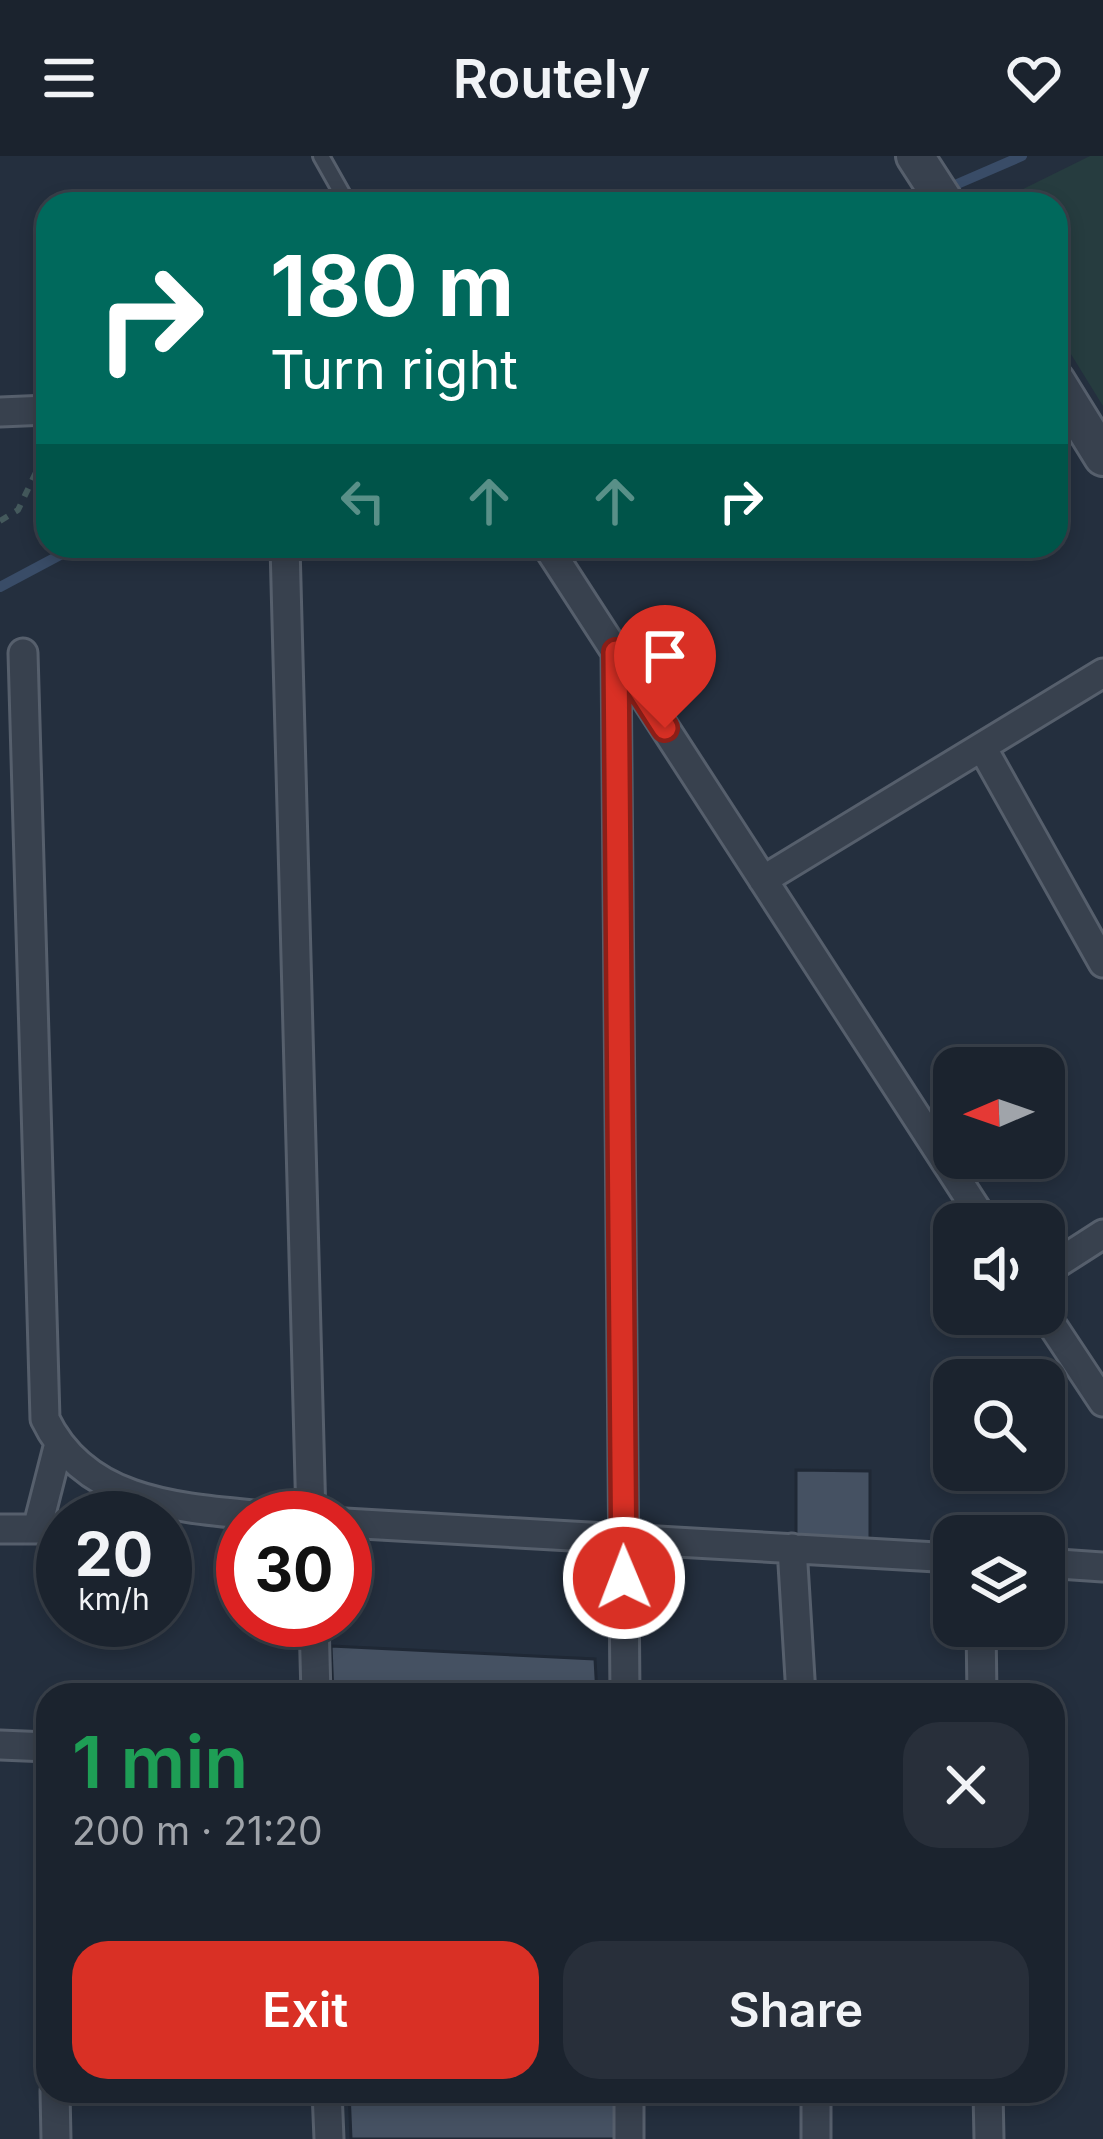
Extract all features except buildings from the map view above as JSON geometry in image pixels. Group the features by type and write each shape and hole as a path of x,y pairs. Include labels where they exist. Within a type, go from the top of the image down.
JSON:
{"street":[{"path":"915,156 938,192"},
{"path":"1068,400 1103,457"},
{"path":"0,412 36,410"},
{"path":"285,558 310,1491"},
{"path":"555,558 972,1203"},
{"path":"616,652 625,1683"},
{"path":"23,653 45,1419 58,1447 92,1479 130,1496 216,1508"},
{"path":"763,880 1103,673"},
{"path":"982,747 1103,963"},
{"path":"1065,1258 1103,1234"},
{"path":"1059,1335 1103,1402"},
{"path":"0,1529 37,1529 58,1447"},
{"path":"372,1525 933,1557"},
{"path":"792,1549 800,1683"},
{"path":"1065,1564 1103,1567"},
{"path":"315,1647 316,1683"},
{"path":"981,1647 982,1683"},
{"path":"0,1745 36,1746"},
{"path":"55,2103 56,2139"},
{"path":"327,2103 328,2139"},
{"path":"629,2103 629,2139"},
{"path":"816,2139 817,2103"},
{"path":"988,2103 989,2139"}],"lane":[{"path":"321,156 341,192"}],"path":[{"path":"0,521 18,510 36,472"}],"green space":[{"path":"1090,156 1103,156 1103,406 1068,349 1068,192 1017,192"}],"waterway":[{"path":"939,192 1022,156"},
{"path":"0,587 54,558"}],"route":[{"path":"624,1578 616,652 665,728"}]}
